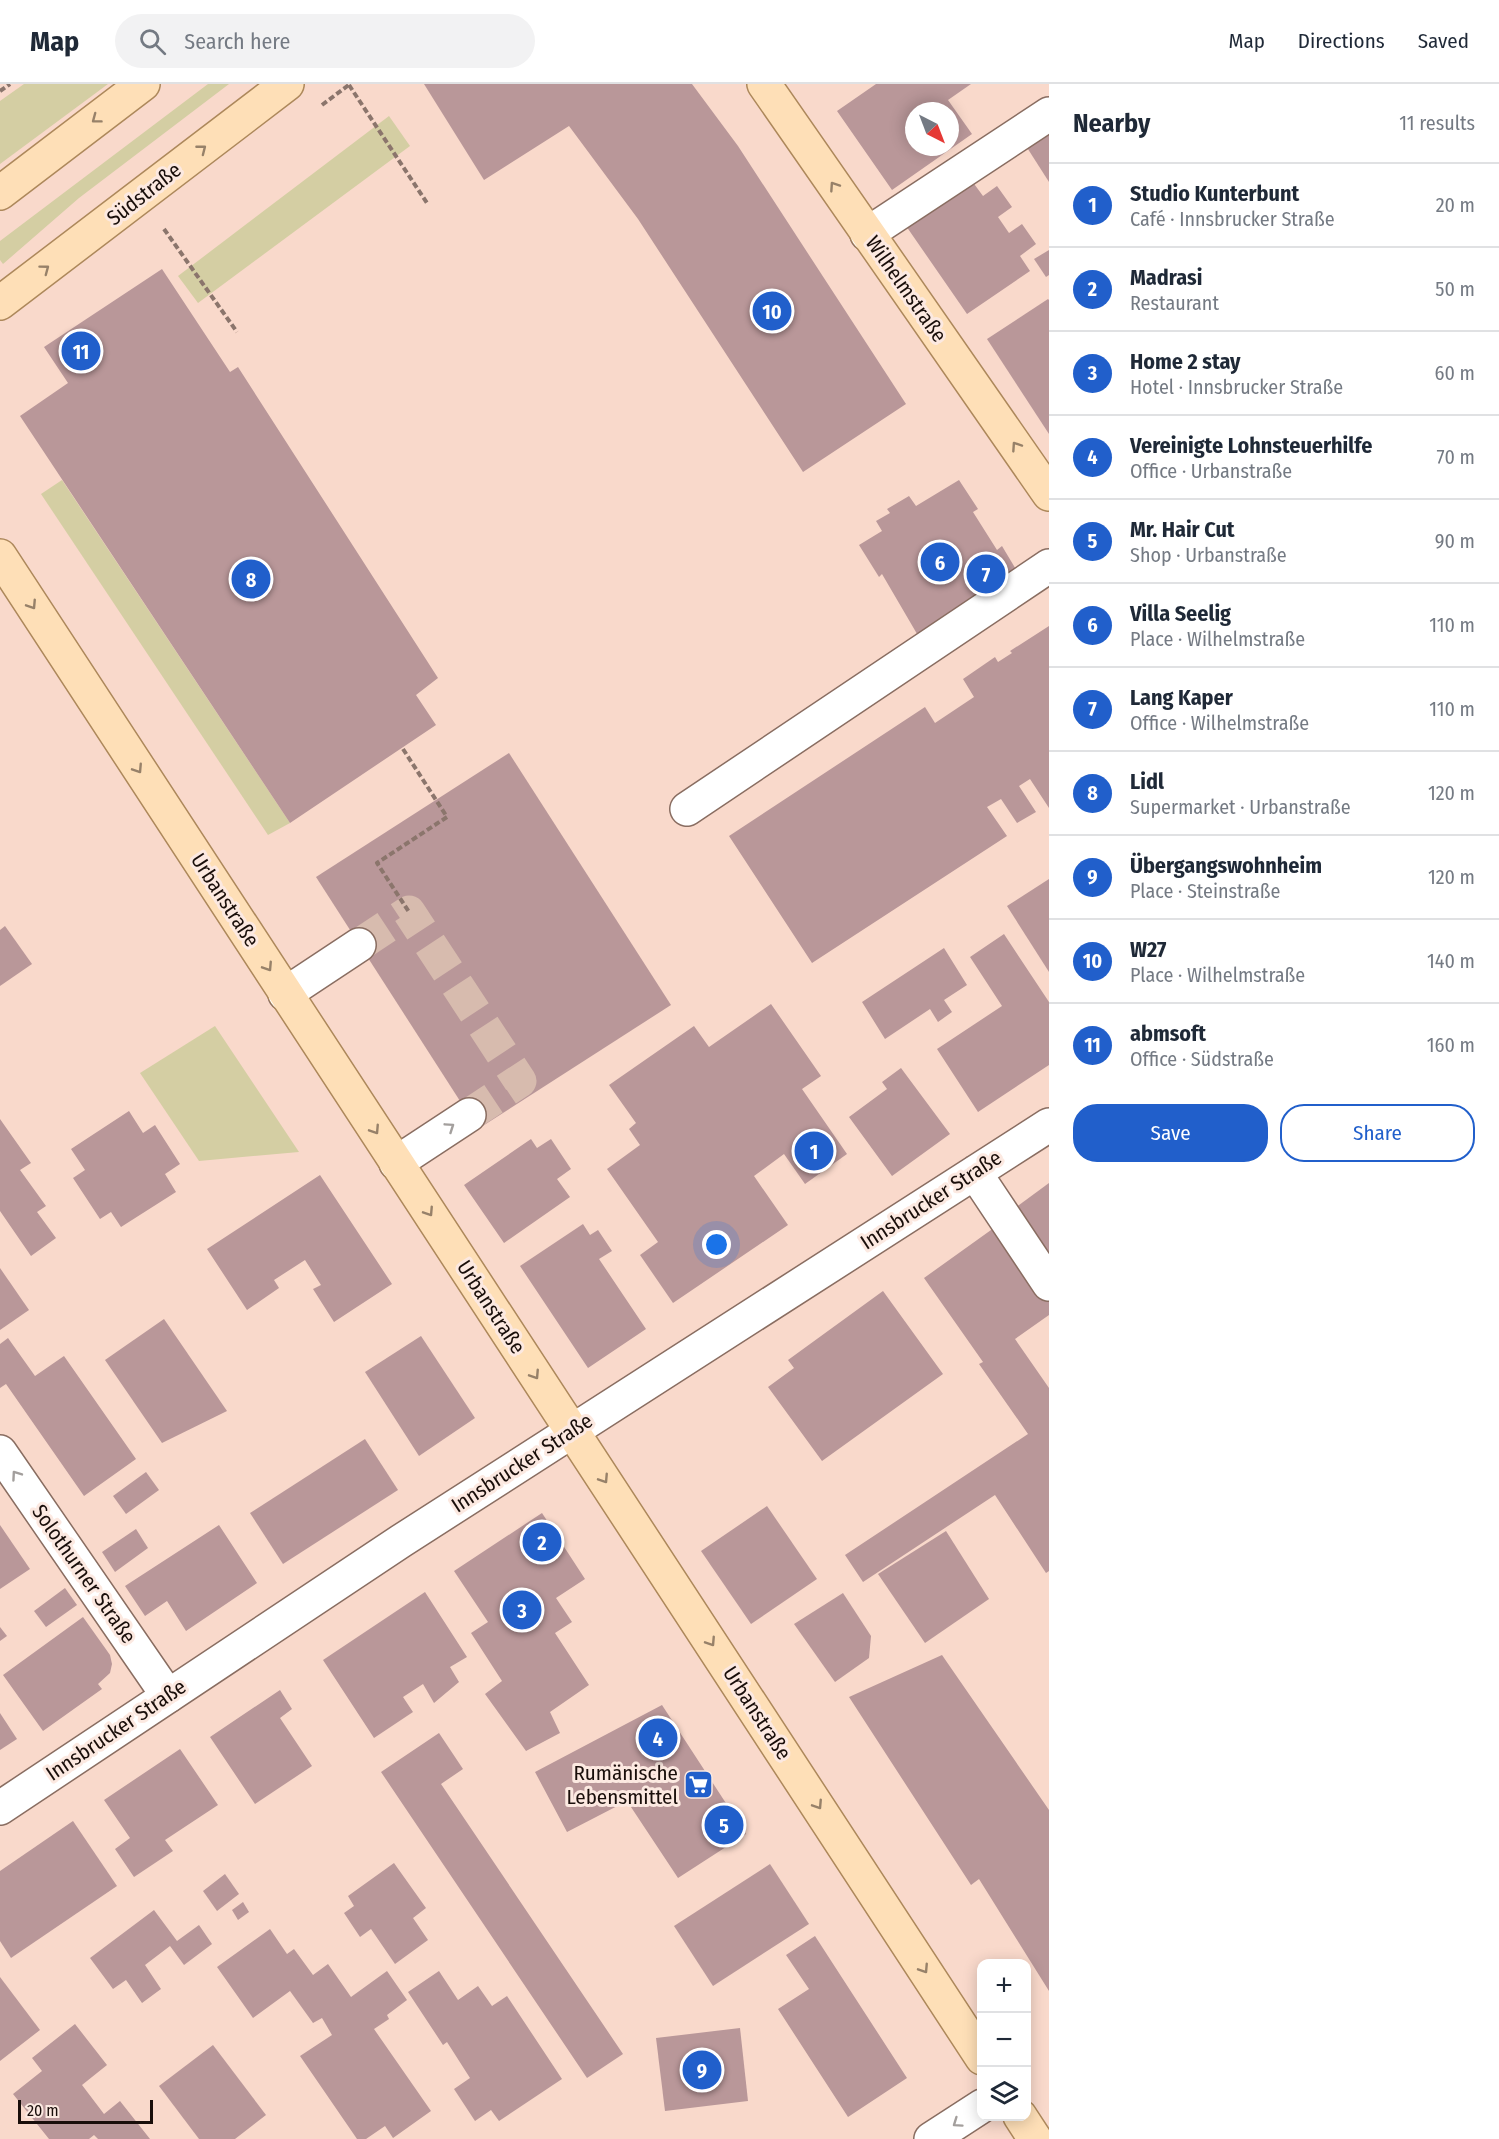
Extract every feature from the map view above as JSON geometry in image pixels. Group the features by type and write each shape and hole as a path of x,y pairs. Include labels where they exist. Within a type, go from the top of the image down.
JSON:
{"main road":[{"path":"0,193 142,84"},
{"name":"Südstraße","path":"0,303 287,84"},
{"name":"Wilhelmstraße","path":"764,84 1049,494"},
{"name":"Urbanstraße","path":"0,556 977,2052"},
{"path":"1023,2121 1035,2139"}],"street":[{"path":"863,229 1049,114"},
{"path":"863,229 982,138"},
{"path":"687,809 1049,566"},
{"path":"285,994 359,945"},
{"path":"396,1163 469,1115"},
{"name":"Innsbrucker Straße","path":"0,1808 572,1431 1049,1125"},
{"path":"975,1173 1049,1284"},
{"name":"Solothurner Straße","path":"0,1452 168,1696"},
{"path":"931,2139 977,2109"}],"path":[{"path":"0,91 10,84"},
{"path":"349,85 427,203"},
{"path":"161,224 237,332"},
{"path":"403,748 447,817 377,863 409,912"}],"shaded area":[{"path":"24,84 108,84 0,164 0,101"},
{"path":"208,84 229,84 79,198 3,264 0,260 0,241"},
{"path":"389,116 410,146 198,303 178,276"},
{"path":"62,480 290,823 268,835 41,494"},
{"path":"215,1026 299,1152 199,1161 140,1073"}],"building":[{"path":"424,84 692,84 738,146 906,404 803,472 638,219 569,126 484,180"},
{"path":"876,84 971,84 948,100 949,102 905,102 905,156 941,156 892,190 837,111"},
{"path":"959,116 972,134 959,143"},
{"path":"1049,131 1049,182 1026,146"},
{"path":"969,177 983,196 997,186 1012,207 998,217 1009,233 1022,224 1036,244 1020,256 1030,271 967,314 904,223"},
{"path":"1049,250 1049,275 1046,277 1034,259"},
{"path":"162,269 230,372 238,367 438,678 416,695 436,725 290,823 20,416 68,383 44,347"},
{"path":"1049,300 1049,434 987,339"},
{"path":"959,480 978,509 973,512 997,550 1002,546 1020,576 920,639 882,574 879,577 859,545 882,531 876,521 890,513 887,509 909,496 916,506"},
{"path":"1049,626 1049,808 1030,779 1019,786 1036,812 1017,823 1001,799 987,807 1007,836 812,963 729,836 925,707 935,723 974,697 963,679 995,657 998,662 1012,653 1010,651"},
{"path":"509,753 671,1005 478,1129 316,877"},
{"path":"1049,879 1049,972 1007,906"},
{"path":"5,926 32,964 0,986 0,930"},
{"path":"1004,934 1049,1002 1049,1065 978,1112 937,1049 1002,1006 970,957"},
{"path":"944,948 967,985 944,1000 952,1012 938,1022 930,1009 885,1039 862,1002"},
{"path":"771,1004 821,1076 802,1089 847,1154 805,1184 784,1154 754,1176 788,1225 673,1303 640,1255 658,1242 607,1169 640,1145 629,1129 636,1123 609,1085 694,1026 709,1047"},
{"path":"901,1068 950,1134 892,1176 849,1117 887,1089 882,1082"},
{"path":"129,1111 143,1133 155,1125 180,1164 165,1174 176,1192 121,1227 111,1212 100,1219 73,1178 85,1170 71,1149"},
{"path":"0,1119 31,1163 20,1170 46,1206 37,1212 56,1238 31,1256 0,1211"},
{"path":"531,1139 537,1148 551,1139 571,1169 557,1179 570,1197 504,1243 464,1185"},
{"path":"320,1175 392,1284 334,1322 313,1289 321,1285 305,1260 274,1280 279,1288 247,1310 207,1249"},
{"path":"1049,1183 1049,1266 1011,1211"},
{"path":"583,1224 590,1235 598,1230 612,1251 599,1259 646,1329 588,1368 520,1266"},
{"path":"998,1225 1049,1297 1049,1315 1015,1339 1049,1388 1049,1571 1046,1573 995,1495 863,1582 845,1555 1028,1434 979,1364 983,1362 924,1278"},
{"path":"0,1268 29,1310 0,1330"},
{"path":"883,1291 943,1374 822,1461 768,1387 794,1368 788,1360"},
{"path":"164,1319 227,1411 162,1443 105,1360"},
{"path":"421,1336 475,1418 419,1456 365,1372"},
{"path":"8,1338 35,1376 64,1356 136,1459 84,1496 6,1384 0,1388 0,1344"},
{"path":"365,1439 398,1490 283,1564 250,1513"},
{"path":"146,1472 159,1490 126,1514 113,1496"},
{"path":"767,1506 817,1579 751,1624 701,1551"},
{"path":"542,1513 585,1579 556,1598 572,1622 555,1633 589,1685 550,1712 560,1733 526,1751 485,1694 502,1681 471,1633 488,1622 454,1571"},
{"path":"0,1525 30,1569 0,1589"},
{"path":"219,1525 257,1583 186,1631 167,1601 145,1616 125,1586"},
{"path":"136,1529 148,1548 115,1572 102,1552"},
{"path":"946,1531 989,1599 925,1643 878,1574"},
{"path":"65,1588 77,1605 46,1627 34,1611"},
{"path":"425,1592 467,1657 450,1667 459,1682 434,1703 423,1684 403,1697 413,1712 374,1738 323,1660"},
{"path":"843,1593 871,1636 869,1658 835,1682 794,1624"},
{"path":"83,1617 110,1655 112,1664 110,1673 98,1684 102,1689 43,1731 3,1675"},
{"path":"0,1627 7,1636 0,1641"},
{"path":"942,1655 1049,1810 1049,1991 979,1879 971,1885 849,1697"},
{"path":"280,1690 292,1709 280,1718 312,1766 255,1804 210,1737"},
{"path":"662,1705 746,1834 678,1878 627,1801 567,1832 535,1772"},
{"path":"0,1713 17,1739 0,1750"},
{"path":"439,1733 463,1769 441,1784 623,2054 587,2078 381,1772"},
{"path":"180,1749 218,1805 165,1840 173,1851 134,1877 115,1849 130,1838 104,1800"},
{"path":"73,1821 117,1886 11,1958 0,1941 0,1871"},
{"path":"394,1863 426,1908 413,1918 428,1940 395,1964 371,1929 360,1937 344,1913 354,1906 348,1896"},
{"path":"770,1864 809,1924 713,1986 674,1926"},
{"path":"225,1874 239,1894 217,1911 203,1891"},
{"path":"243,1902 249,1912 238,1920 232,1910"},
{"path":"154,1910 177,1941 199,1925 212,1944 184,1965 170,1946 145,1965 161,1989 142,2003 126,1980 113,1989 90,1958"},
{"path":"270,1929 287,1954 294,1949 313,1975 328,1964 351,1997 387,1971 407,2000 387,2015 389,2019 374,2029 431,2111 393,2138 385,2126 366,2139 357,2139 300,2056 332,2035 322,2018 313,2023 290,1991 253,2018 217,1967"},
{"path":"815,1936 907,2078 848,2117 778,2009 809,1989 786,1955"},
{"path":"439,1971 458,2000 478,1986 492,2006 507,1996 562,2079 499,2121 491,2110 475,2121 454,2089 470,2078 447,2042 443,2045 408,1992"},
{"path":"0,1977 40,2030 0,2061"},
{"path":"75,2024 107,2065 82,2085 104,2114 120,2101 150,2139 98,2139 94,2135 89,2139 49,2139 13,2094 42,2071 32,2058"},
{"path":"740,2028 748,2101 665,2111 656,2038"},
{"path":"213,2045 266,2115 235,2139 199,2139 159,2086"}],"tunnel":[{"path":"359,945 409,912 520,1081 469,1115"}],"place":[{"name":"W27","path":"772,311"},
{"name":"abmsoft","path":"81,351"},
{"name":"Villa Seelig","path":"940,562"},
{"name":"Lang Kaper","path":"986,574"},
{"name":"Lidl","path":"251,579"},
{"name":"Studio Kunterbunt","path":"814,1151"},
{"name":"Madrasi","path":"542,1542"},
{"name":"Home 2 stay","path":"522,1610"},
{"name":"Vereinigte Lohnsteuerhilfe","path":"658,1738"},
{"name":"Rumänische Lebensmittel","path":"699,1785"},
{"name":"Mr. Hair Cut","path":"724,1825"},
{"name":"Übergangswohnheim","path":"702,2070"}]}
